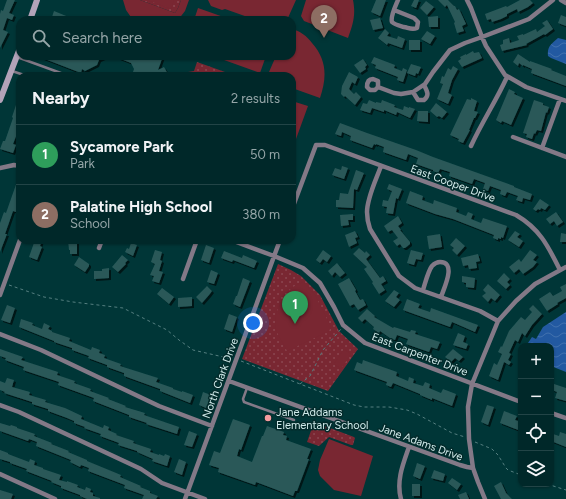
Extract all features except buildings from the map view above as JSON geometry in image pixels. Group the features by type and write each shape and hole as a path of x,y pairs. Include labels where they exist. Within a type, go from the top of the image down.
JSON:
{"street":[{"path":"31,16 37,0"},
{"path":"394,10 414,18 418,22 416,28 410,29 393,22 392,19 394,10 398,0"},
{"path":"467,0 482,37 505,75 526,87 566,101"},
{"path":"378,87 401,94 413,92 424,85 450,50 529,19 553,0"},
{"path":"561,0 566,3"},
{"path":"0,100 16,60"},
{"path":"471,146 508,77"},
{"path":"413,92 418,100 424,100 427,97 428,92 424,85"},
{"path":"542,148 560,99"},
{"path":"513,137 566,157"},
{"name":"East Cooper Drive","path":"297,194 316,145 328,146 516,215 523,219 542,237 560,270"},
{"path":"0,168 16,165"},
{"path":"381,166 367,206 367,217 370,228 399,276 415,288 480,311 498,321"},
{"path":"0,295 19,244"},
{"path":"99,248 100,244"},
{"path":"183,279 196,244"},
{"name":"East Carpenter Drive","path":"242,244 303,268 320,283 343,325 365,343 518,401"},
{"name":"North Clark Drive","path":"185,499 278,244"},
{"path":"423,290 432,266 437,262 445,263 449,267 449,272 441,297"},
{"path":"485,499 473,468 468,407 472,384 498,321 516,301 535,284 566,267"},
{"path":"0,334 41,350 159,406 212,426"},
{"name":"Jane Adams Drive","path":"228,381 467,468 473,468"},
{"path":"0,405 19,412 141,469 162,483 205,499"},
{"path":"554,414 566,418"},
{"path":"401,499 399,478 400,470 409,446"},
{"path":"0,474 55,499"}],"lane":[{"path":"25,60 58,72"},
{"path":"12,70 17,72"},
{"path":"247,388 243,399 244,402 294,420"}],"path":[{"path":"4,284 44,297 123,308 167,330 193,350 225,356 360,407 388,407 407,410 452,433 464,436 492,449 508,470 518,474"},
{"path":"300,384 310,376 323,350 343,325"},
{"path":"554,486 566,490"}],"shaded area":[{"path":"123,0 140,0 175,13 181,0 189,0 185,11 181,16 130,16 126,10"},
{"path":"140,0 181,0 175,13"},
{"path":"147,0 174,0 171,9"},
{"path":"208,0 296,0 289,16 245,16 211,6"},
{"path":"306,0 353,0 354,19 348,38 304,21 301,16"},
{"path":"198,8 221,16 195,16"},
{"path":"296,30 301,32 317,49 323,62 324,83 320,98 296,89 296,72 269,72 274,60 296,60"},
{"path":"224,60 265,60 260,72"},
{"path":"197,62 225,72 188,72 194,71"},
{"path":"296,102 308,106 296,139"},
{"path":"278,264 301,276 320,295 339,331 358,349 328,391 242,359"},
{"path":"304,282 315,295 331,327 329,331 287,351 276,329 275,324 277,312 282,300 289,291 293,287"},
{"path":"344,349 351,354 341,369 334,364"},
{"path":"314,422 354,437 353,445 329,437 319,446 307,442"},
{"path":"329,439 373,456 361,496 334,490 320,476 318,470 320,460"}],"water":[{"path":"558,38 566,40 566,64 548,56 550,46"},
{"path":"566,312 566,372 554,367 554,343 528,343 532,337 536,339 543,327"}],"place":[{"name":"Palatine High School","path":"324,38"},
{"name":"Sycamore Park","path":"295,324"},
{"name":"Jane Addams Elementary School","path":"268,418"}]}
